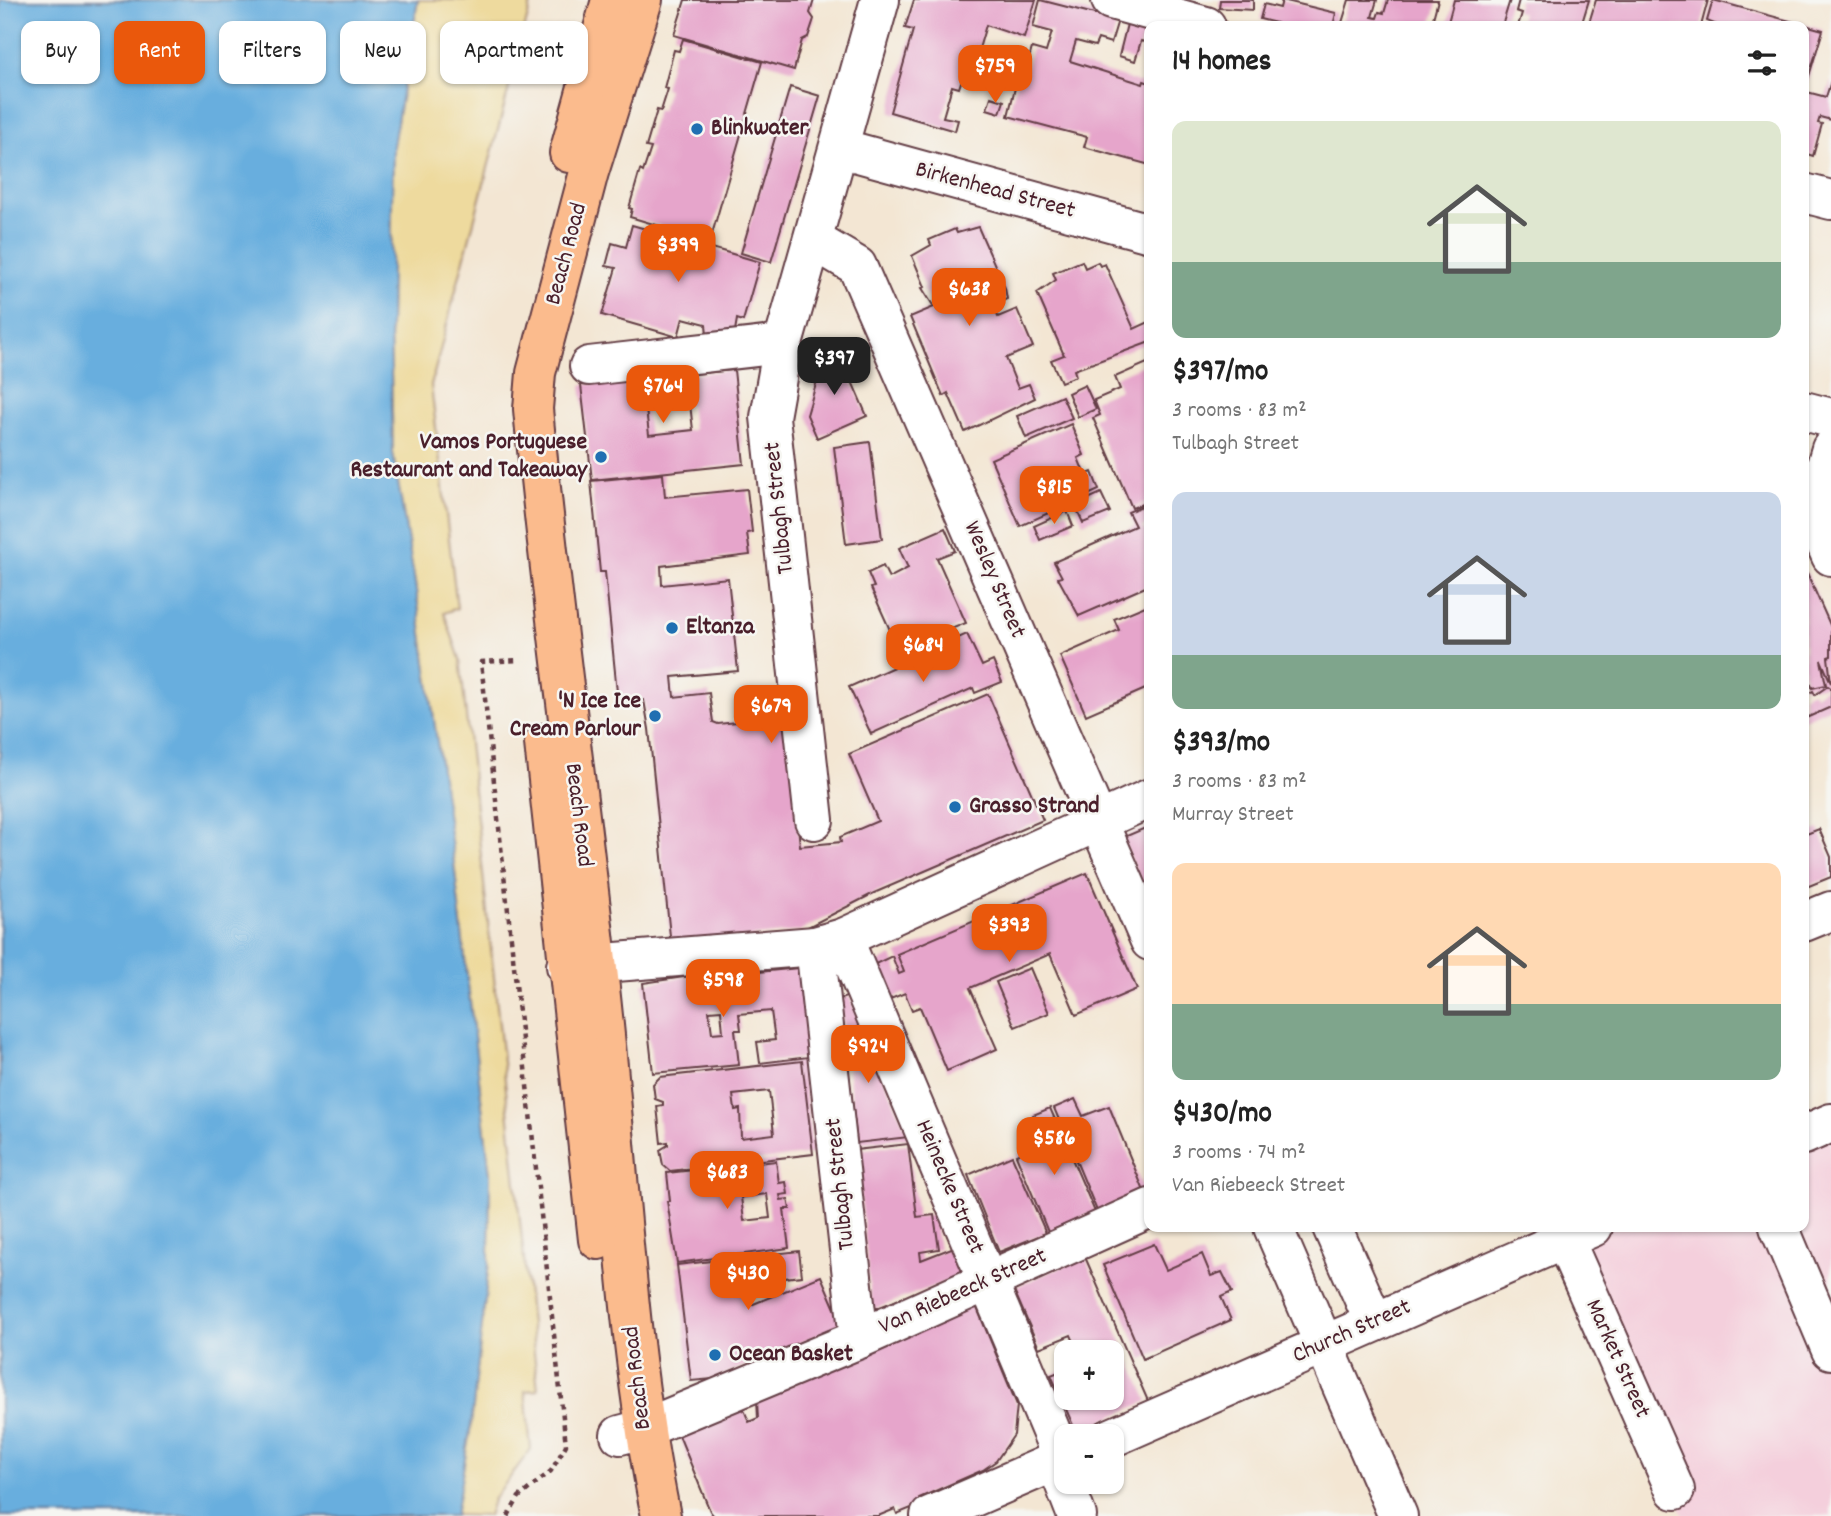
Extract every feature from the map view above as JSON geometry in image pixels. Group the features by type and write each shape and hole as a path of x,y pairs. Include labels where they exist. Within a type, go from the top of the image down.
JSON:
{"main road":[{"name":"Beach Road","path":"611,0 516,348 512,375 513,443 582,964 632,1432 635,1516"},
{"name":"Beach Road","path":"582,964 564,694 533,409 536,373 589,172 643,0"},
{"name":"Beach Road","path":"632,1432 661,1516"}],"street":[{"name":"Tulbagh Street","path":"814,820 770,417 783,344 880,0"},
{"path":"1111,0 1188,21"},
{"name":"Birkenhead Street","path":"840,148 1144,237"},
{"path":"1809,194 1831,200"},
{"name":"Wesley Street","path":"813,240 857,265 1144,927"},
{"path":"589,366 783,344"},
{"path":"1809,412 1831,418"},
{"path":"1809,512 1831,449"},
{"path":"1809,517 1831,556"},
{"path":"582,964 829,942 1144,801"},
{"path":"1809,920 1831,911"},
{"name":"Tulbagh Street","path":"829,942 859,1339"},
{"name":"Heinecke Street","path":"829,942 989,1280 1054,1442"},
{"path":"1809,1133 1831,1123"},
{"name":"Van Riebeeck Street","path":"632,1432 859,1339 1144,1211"},
{"path":"1275,1232 1398,1516"},
{"path":"1334,1232 1374,1322"},
{"name":"Church Street","path":"1124,1432 1573,1232"},
{"name":"Market Street","path":"1575,1232 1570,1252 1675,1490"},
{"path":"1781,1232 1831,1350"},
{"path":"930,1516 1054,1462"},
{"name":"Heinecke Street","path":"1071,1494 1077,1516"}],"path":[{"path":"508,1516 519,1497 551,1471 566,1445 481,662 520,660"}],"shaded area":[{"path":"1831,1124 1831,1516 1684,1516 1567,1238 1582,1232 1809,1232 1809,1134"}],"sand":[{"path":"418,0 532,0 526,21 440,21 440,84 510,84 431,385 457,608 444,613 460,659 538,1390 525,1391 531,1449 493,1500 488,1516 455,1515 471,1425 489,1262 490,1175 454,863 415,583 393,453 390,328 393,145 404,84 426,84 426,21 414,21"}],"water":[{"path":"0,0 418,0 414,21 340,21 340,84 404,84 393,145 390,328 393,453 415,583 454,863 490,1175 489,1262 471,1425 455,1516 0,1516"}],"building":[{"path":"685,0 814,0 810,13 814,19 808,37 802,40 794,70 674,35"},
{"path":"914,0 1036,0 1024,38 986,25 978,52 972,49 959,88 952,86 943,117 958,120 955,131 890,112 913,30 905,28"},
{"path":"1040,0 1118,20 1111,43 1098,39 1095,46 1076,41 1070,61 1143,84 1144,81 1144,163 1084,147 1087,137 1008,116 1020,68 1026,69 1032,48 1046,52 1052,32 1033,27"},
{"path":"1220,0 1253,0 1253,10 1219,8"},
{"path":"1282,0 1336,13 1334,21 1260,19 1264,4 1280,8"},
{"path":"1349,0 1377,0 1372,17 1377,18 1379,12 1384,13 1388,0 1438,0 1432,21 1343,21"},
{"path":"1454,0 1510,0 1504,21 1448,21"},
{"path":"1519,0 1589,0 1583,21 1520,21 1522,13 1516,11"},
{"path":"1596,0 1708,0 1702,21 1590,21"},
{"path":"1713,0 1790,21 1707,21"},
{"path":"1129,16 1144,23 1144,42 1141,41 1135,61 1119,56"},
{"path":"1809,26 1823,30 1809,76"},
{"name":"Blinkwater","path":"683,39 762,62 710,241 630,217 632,209 629,208 640,170 643,172 651,148 646,147 657,110 661,111 668,89 664,88 674,50 679,51"},
{"path":"1831,81 1831,120 1820,117 1818,123 1822,124 1813,156 1809,155 1809,93 1826,97"},
{"path":"790,87 820,96 771,262 741,253"},
{"path":"991,97 1004,101 1000,113 987,109"},
{"path":"632,225 760,262 743,321 737,319 735,331 707,336 706,324 683,318 678,337 602,315 616,268 606,266 612,243 626,247"},
{"path":"978,227 1005,288 1007,299 993,305 998,317 1017,309 1033,347 1006,358 1018,388 1029,384 1035,398 965,432 948,393 943,396 910,317 934,307 922,288 925,287 912,256 931,245 929,240 955,229 957,233"},
{"path":"1082,261 1085,268 1098,262 1100,266 1105,264 1134,329 1144,324 1144,344 1074,370 1076,376 1061,382 1051,360 1064,355 1037,293 1056,280 1053,273"},
{"path":"827,346 838,349 867,416 817,438 807,415"},
{"path":"1144,364 1144,503 1132,508 1093,418 1100,415 1094,400 1120,389 1115,377"},
{"path":"734,370 744,464 592,480 581,385","holes":["690,404 693,430 649,435 646,409"]},
{"path":"1085,385 1096,409 1078,417 1068,393"},
{"path":"1062,396 1072,418 1026,438 1017,416"},
{"path":"1071,424 1084,455 1078,458 1085,475 1092,472 1099,490 1020,526 991,459"},
{"path":"870,442 882,539 846,544 834,447"},
{"name":"Grasso Strand","path":"663,474 665,497 747,489 752,532 747,533 750,555 661,566 662,585 728,578 738,671 672,677 674,697 709,693 713,722 718,724 787,717 800,846 841,842 840,837 878,821 849,754 988,694 1043,820 874,893 800,931 671,946 649,729 644,700 618,702 605,572 600,572 591,481"},
{"path":"1101,493 1110,512 1083,523 1075,505"},
{"path":"1144,505 1144,588 1079,616 1058,578 1062,577 1054,562 1135,526 1128,512"},
{"path":"1067,511 1073,526 1040,540 1034,526"},
{"path":"945,528 955,551 937,558 966,623 899,650 871,588 874,587 868,573 883,566 889,578 908,568 899,548"},
{"path":"1809,578 1831,627 1831,656 1828,657 1831,683 1821,660 1826,685 1812,688 1811,684 1809,685"},
{"path":"1144,606 1144,690 1086,715 1060,656 1119,630 1114,619"},
{"path":"967,634 982,666 993,661 1002,682 975,693 973,688 871,734 849,687"},
{"path":"1828,686 1831,688 1831,707 1809,717 1809,693 1813,691 1815,695"},
{"path":"1144,829 1144,889 1122,838"},
{"path":"1819,829 1831,857 1831,877 1809,886 1809,833"},
{"path":"1087,873 1137,989 1076,1015 1050,954 970,988 997,1049 947,1071 920,1007 912,1010 905,993 888,1000 873,965 892,956 899,974 904,972 897,954"},
{"path":"799,968 809,1057 760,1063 757,1042 775,1040 771,1011 739,1014 741,1030 735,1030 739,1065 653,1073 643,983 705,974 707,991 718,990 717,976","holes":["721,1010 723,1032 712,1033 709,1011"]},
{"path":"1030,968 1049,1013 1015,1027 996,982"},
{"path":"849,996 909,1137 857,1143 840,999"},
{"path":"802,1061 813,1154 670,1171 663,1165 660,1150 668,1145 668,1142 661,1143 657,1106 663,1105 663,1102 655,1099 653,1084 660,1077","holes":["769,1091 774,1134 741,1138 740,1109 735,1110 733,1095"]},
{"path":"1075,1099 1083,1116 1109,1106 1144,1191 1097,1211 1054,1108"},
{"path":"1050,1108 1095,1212 1048,1232 1016,1155 1045,1143 1033,1115"},
{"path":"908,1144 917,1217 934,1215 939,1249 920,1252 921,1260 954,1247 965,1274 872,1310 856,1150"},
{"path":"1012,1156 1046,1233 999,1252 968,1175"},
{"path":"776,1161 779,1183 786,1182 788,1194 780,1195 781,1200 788,1199 790,1209 784,1209 789,1248 677,1263 667,1201 670,1201 667,1173","holes":["767,1194 770,1218 744,1221 741,1197"]},
{"path":"1154,1244 1166,1270 1202,1254 1211,1276 1222,1272 1232,1292 1221,1297 1231,1320 1143,1359 1103,1265"},
{"path":"799,1251 802,1276 748,1282 751,1305 821,1276 842,1325 713,1379 691,1381 677,1265"},
{"path":"1085,1257 1121,1340 1073,1340 1071,1335 1039,1348 1013,1288"},
{"path":"975,1303 1017,1405 1014,1435 996,1461 983,1470 919,1498 921,1504 897,1514 895,1509 878,1516 714,1516 676,1428 740,1400 749,1422 758,1418 757,1400"},
{"path":"1124,1346 1148,1401 1095,1424 1072,1424 1066,1410 1124,1410"}],"place":[{"name":"Blinkwater","path":"697,129"},
{"name":"Vamos Portuguese Restaurant and Takeaway","path":"601,457"},
{"name":"Eltanza","path":"672,628"},
{"name":"'N Ice Ice Cream Parlour","path":"655,716"},
{"name":"Grasso Strand","path":"955,807"},
{"name":"Ocean Basket","path":"715,1355"}]}
